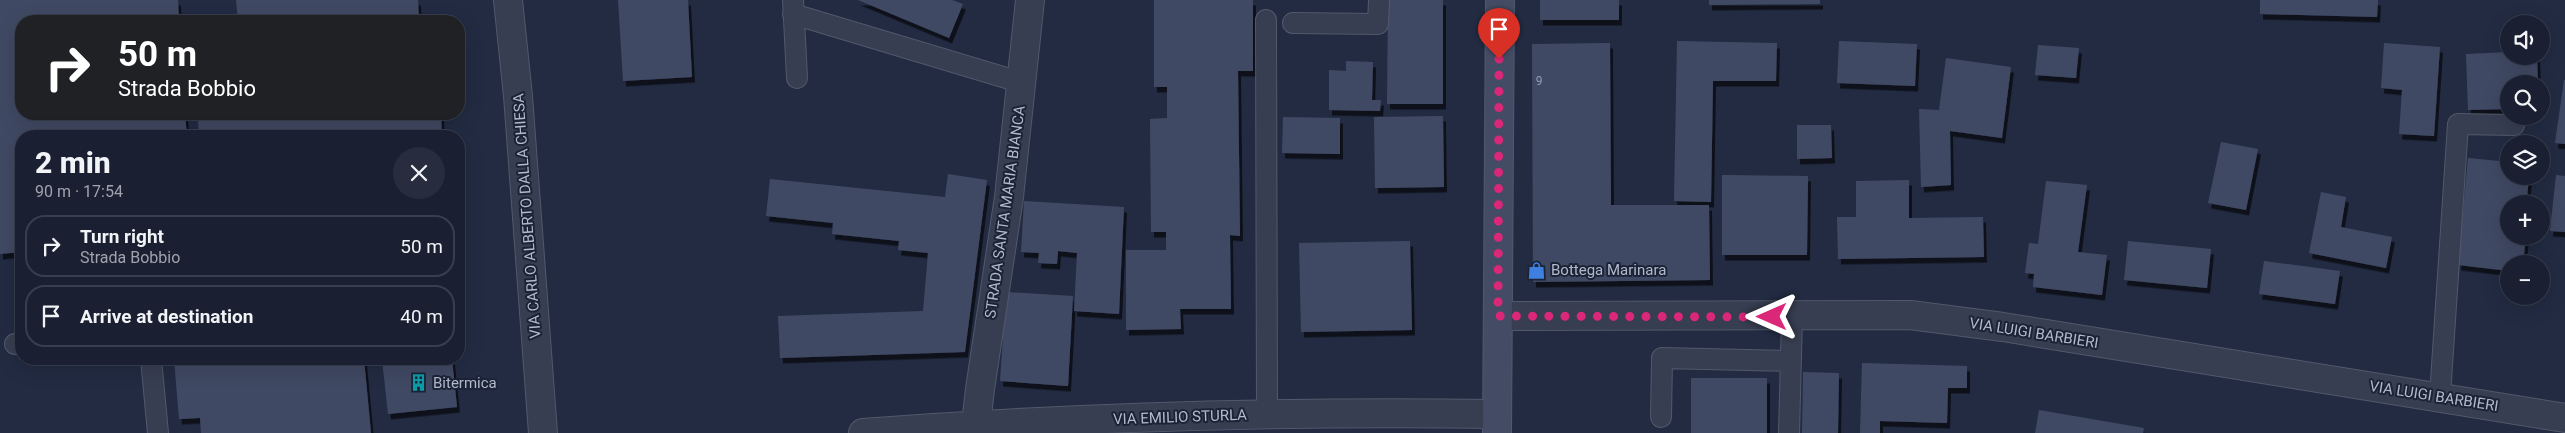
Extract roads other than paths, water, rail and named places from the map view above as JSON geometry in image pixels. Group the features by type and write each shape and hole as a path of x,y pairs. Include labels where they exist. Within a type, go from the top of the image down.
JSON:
{"main road":[{"path":"1497,423 1500,0"}],"street":[{"name":"VIA CARLO ALBERTO DALLA CHIESA","path":"508,0 518,96 543,433"},
{"name":"STRADA SANTA MARIA BIANCA","path":"976,424 1023,83 1030,0"},
{"name":"VIA LUIGI BARBIERI","path":"1498,316 1792,317 1910,314 2440,396 2565,418"},
{"name":"VIA EMILIO STURLA","path":"863,433 976,424 1267,414 1497,423"}],"lane":[{"path":"1293,23 1378,24 1379,0"},
{"path":"797,78 793,7 1023,83"},
{"path":"1266,20 1267,414"},
{"path":"2440,396 2458,124 2500,125"},
{"path":"1789,433 1792,317"},
{"path":"1660,417 1662,358 1790,361"},
{"path":"152,365 158,433"}],"place":[{"name":"Bottega Marinara","path":"1537,270"},
{"name":"Bitermica","path":"419,383"}]}
